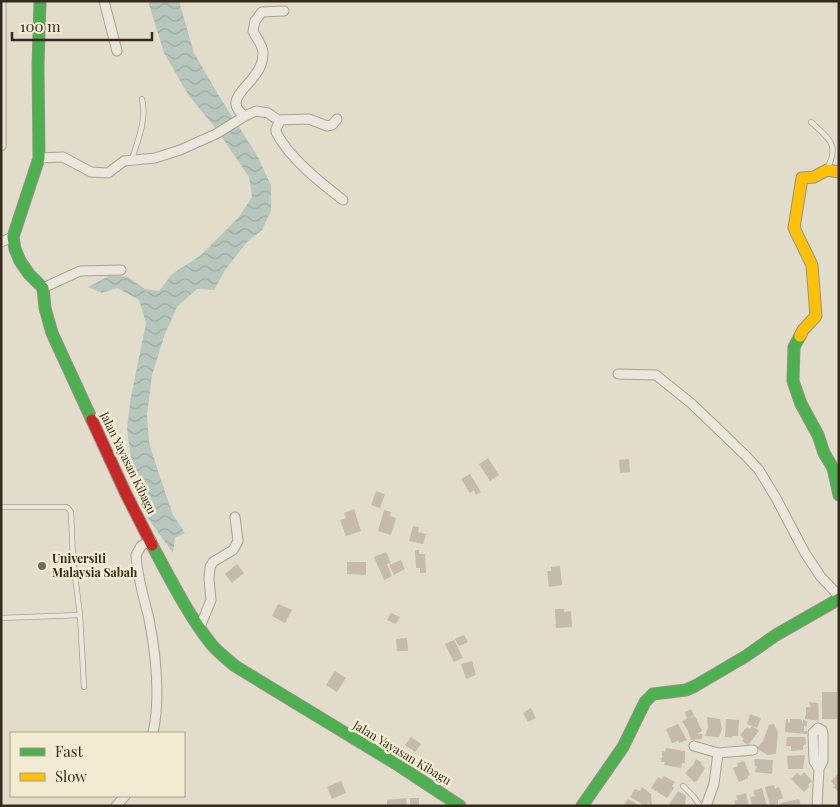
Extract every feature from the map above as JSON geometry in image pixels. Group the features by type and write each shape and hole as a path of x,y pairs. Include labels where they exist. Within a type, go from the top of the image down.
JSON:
{"street":[{"path":"1,1 1,146"},
{"path":"40,1 38,65 39,158 13,237 20,261 29,274 43,288 80,271 121,270"},
{"path":"104,1 117,51"},
{"path":"241,118 236,107 236,100 256,74 263,52 253,31 255,21 262,12 284,11"},
{"path":"39,158 63,157 91,172 103,174 112,172 124,160 167,155 216,134 241,118 261,111 280,120 309,120 327,126 332,125 337,120"},
{"path":"280,120 276,132 290,152 328,189 343,200"},
{"path":"839,172 827,170 814,177 802,178 794,228 812,265 816,316 803,330 794,347 793,381 799,398 818,434 824,453 833,468 839,495"},
{"path":"1,242 13,237"},
{"name":"Jalan Yayasan Kibagu","path":"43,288 45,308 56,341 126,494 169,578 214,647 235,666 398,765 460,806"},
{"path":"582,806 623,747 648,697 658,692 686,690 696,686 746,656 776,635 839,598 821,577 805,553 759,470 746,456 692,404 656,375 618,374"},
{"path":"200,626 211,600 210,567 214,562 233,550 238,541 235,517"},
{"path":"151,540 141,546 136,555 149,620 156,672 157,700 154,732"},
{"path":"694,746 718,753 753,750"},
{"path":"706,806 714,784 718,753"},
{"path":"817,806 819,769"}],"lane":[{"path":"132,159 141,133 144,112 142,99"},
{"path":"811,122 832,142 834,157 827,170"},
{"path":"1,507 66,507 70,510 73,560 80,616 84,687"},
{"path":"1,618 80,616"},
{"path":"683,786 694,796 700,806"}],"water":[{"path":"148,1 179,1 194,53 258,157 271,186 271,211 262,230 247,242 225,270 214,290 197,289 177,307 165,334 152,375 147,415 149,442 173,515 185,533 175,538 173,553 147,517 131,458 127,428 131,397 146,323 139,300 117,288 102,293 88,287 111,275 128,277 145,289 159,291 172,274 200,256 239,217 252,197 249,177 217,130 189,96 164,53"}],"building":[{"path":"488,458 499,475 490,481 479,464"},
{"path":"629,459 630,472 620,473 619,460"},
{"path":"470,474 481,492 476,495 474,490 470,493 461,479"},
{"path":"376,491 385,494 380,508 371,505"},
{"path":"354,509 361,531 346,536 340,520 346,518 344,513"},
{"path":"384,510 391,512 390,516 396,518 391,535 378,531"},
{"path":"413,526 419,527 418,532 426,534 423,544 409,541"},
{"path":"415,550 419,550 419,554 425,554 426,573 420,573 420,568 416,568"},
{"path":"386,552 391,563 387,564 392,576 384,580 374,557"},
{"path":"401,560 405,569 394,575 389,565"},
{"path":"347,562 366,562 366,575 347,574"},
{"path":"237,564 244,573 232,583 225,574"},
{"path":"560,566 562,585 549,587 547,571 551,571 551,567"},
{"path":"278,604 292,610 285,623 272,616"},
{"path":"555,609 564,609 564,612 571,611 572,627 556,628"},
{"path":"391,613 400,617 396,624 387,620"},
{"path":"464,635 468,642 459,646 455,639"},
{"path":"407,638 408,651 397,651 396,639"},
{"path":"454,640 463,658 454,662 445,644"},
{"path":"472,661 476,675 466,679 461,664"},
{"path":"335,671 346,678 337,692 326,685"},
{"path":"822,692 837,692 837,719 822,719"},
{"path":"809,702 818,703 819,721 805,719 806,707 811,707"},
{"path":"531,708 536,718 528,722 523,713"},
{"path":"691,709 694,715 690,718 695,716 702,731 697,734 702,734 702,739 691,740 682,721 687,719 685,712"},
{"path":"750,714 761,718 757,728 747,724"},
{"path":"707,717 720,719 722,729 719,737 705,736 708,727"},
{"path":"726,719 739,720 738,736 732,736 732,738 725,737"},
{"path":"786,719 790,723 790,719 801,719 803,724 803,719 807,722 807,726 804,726 804,731 807,731 807,734 785,732"},
{"path":"678,724 687,740 672,743 666,729"},
{"path":"774,724 778,732 776,754 767,755 757,748 763,741 769,725"},
{"path":"752,726 759,731 748,745 742,741 744,739 740,735 747,727 750,729"},
{"path":"411,737 421,744 415,752 405,745"},
{"path":"787,737 805,737 806,744 803,746 803,750 791,751 791,746 786,746"},
{"path":"666,748 685,751 685,763 682,763 681,768 664,765 665,762 661,762 662,757 664,757 662,756 662,751 665,752"},
{"path":"805,755 803,769 788,769 787,756"},
{"path":"696,759 705,768 697,781 694,782 685,773"},
{"path":"754,759 773,760 772,774 755,772 757,766 755,766"},
{"path":"744,761 750,775 739,782 733,768 738,766 737,763"},
{"path":"804,772 812,781 804,792 791,779 797,773 801,776"},
{"path":"839,773 839,792 833,787 835,786 831,781"},
{"path":"664,776 675,782 672,786 674,788 667,798 651,788 658,777 662,779"},
{"path":"341,781 346,793 332,799 327,787"},
{"path":"774,785 775,789 779,787 783,798 778,800 778,804 770,805 765,787"},
{"path":"642,787 651,794 652,806 648,803 646,806 630,797 635,789 640,791"},
{"path":"762,788 767,806 752,806 750,797 755,796 753,791"},
{"path":"678,791 686,796 685,806 668,806"},
{"path":"746,793 749,806 736,806 734,801 738,800 736,796"},
{"path":"406,798 407,806 387,806 387,800"},
{"path":"410,798 419,798 419,806 410,806"},
{"path":"628,799 641,806 623,806"},
{"path":"799,799 801,806 782,806 781,803"}],"traffic: fast":[{"path":"40,1 38,65 39,158 13,237 20,261 29,274 43,288 45,308 52,333 92,420"},
{"path":"800,336 794,347 793,381 801,404 833,468 839,495"},
{"path":"152,545 180,597 204,634 215,648 235,666 398,765 460,806"},
{"path":"582,806 623,747 645,702 653,694 686,690 695,686 746,656 776,635 839,599"}],"traffic: slow":[{"path":"800,336 816,316 812,265 794,228 802,178 814,177 827,170 839,172"}],"traffic: jam":[{"path":"92,420 152,545"}],"place":[{"name":"Universiti Malaysia Sabah","path":"42,566"}]}
